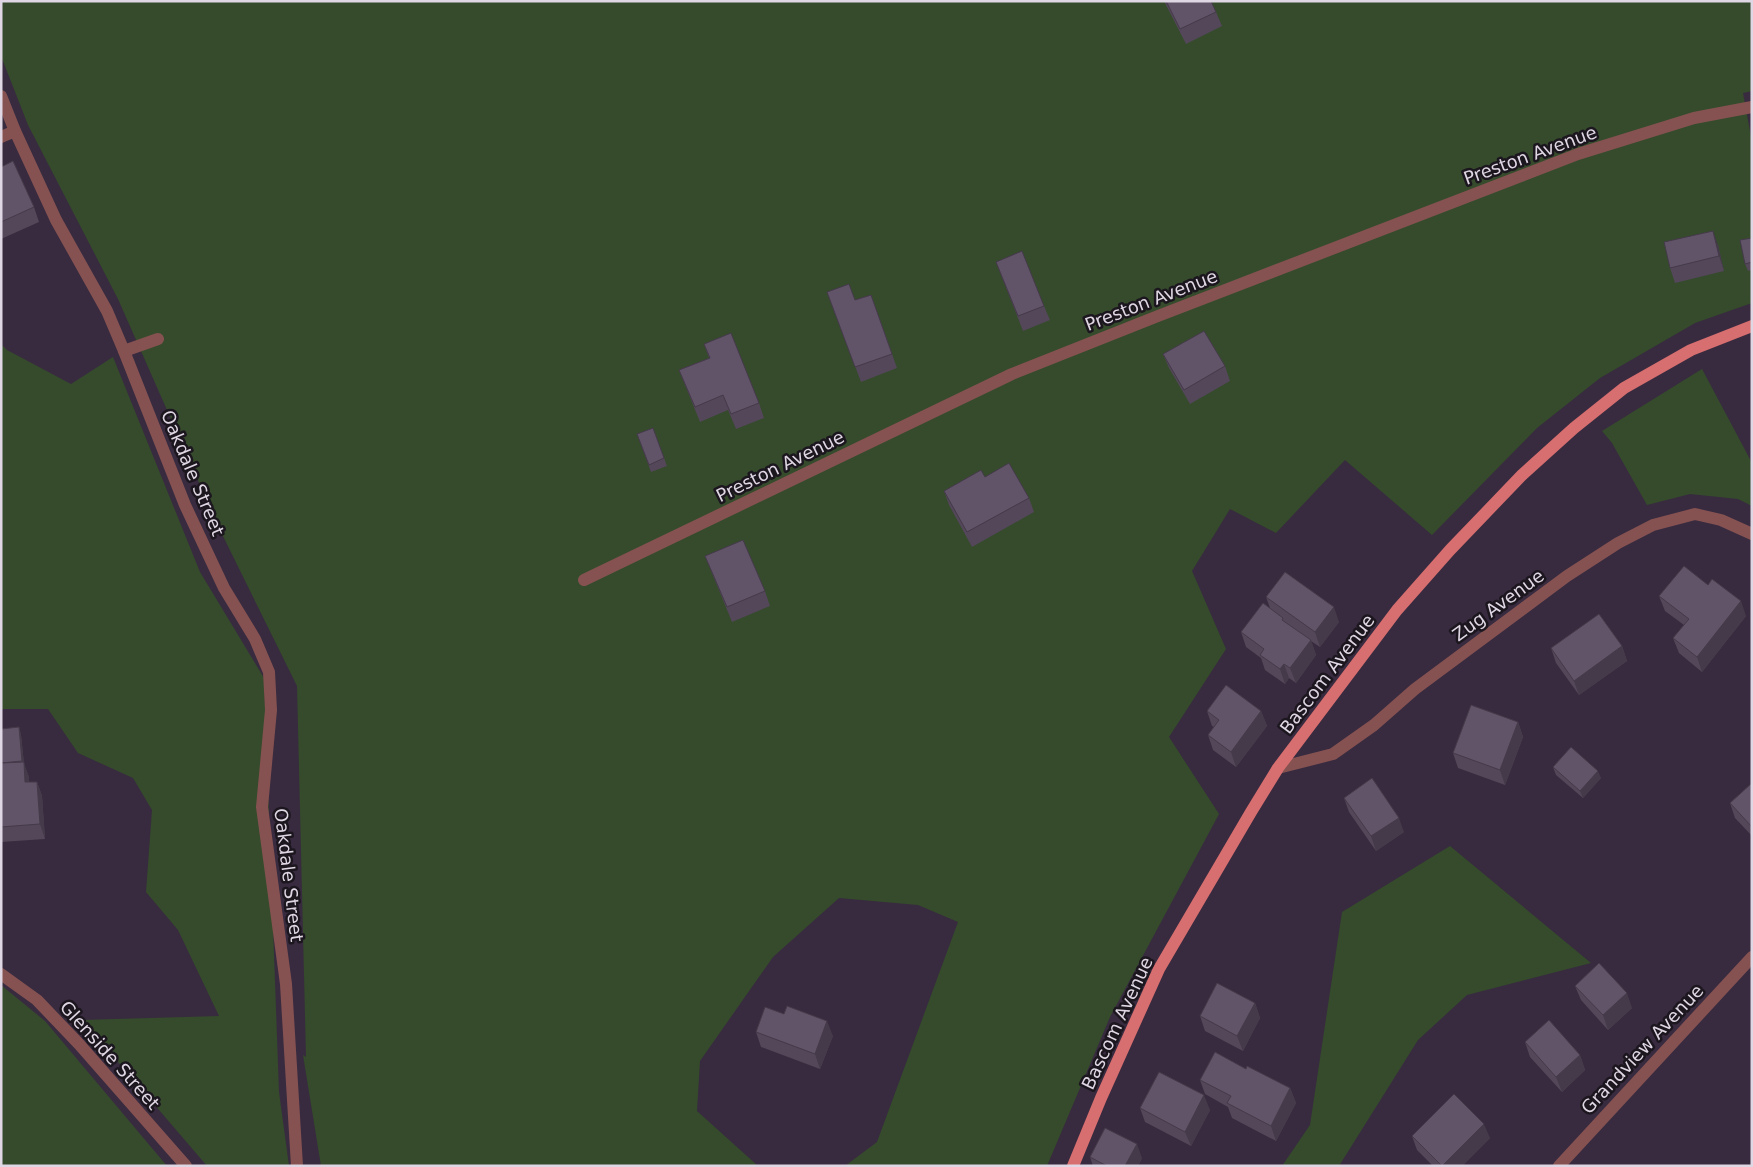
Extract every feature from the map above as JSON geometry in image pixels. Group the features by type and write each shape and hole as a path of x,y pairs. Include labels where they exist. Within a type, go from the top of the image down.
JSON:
{"main road":[{"name":"Bascom Avenue","path":"1073,1166 1101,1098 1159,969 1278,768 1397,610 1450,550 1522,475 1574,428 1624,388 1691,350 1752,326"}],"street":[{"name":"Oakdale Street","path":"1,96 56,220 107,311 185,505 224,588 255,639 269,672 271,710 262,807 286,984 297,1166"},
{"name":"Preston Avenue","path":"584,580 1021,370 1578,154 1694,118 1752,107"},
{"path":"1,137 15,131"},
{"path":"124,351 158,339"},
{"name":"Zug Avenue","path":"1278,768 1333,754 1374,725 1415,688 1567,576 1618,543 1653,525 1695,514 1721,520 1752,534"},
{"name":"Grandview Avenue","path":"1558,1166 1752,957"},
{"name":"Glenside Street","path":"1,974 37,1000 186,1166"}],"green space":[{"path":"1,1 1752,1 1752,91 1743,93 1752,142 1752,303 1695,323 1600,378 1537,428 1432,535 1345,460 1276,533 1230,509 1192,571 1226,649 1169,737 1219,814 1110,1017 1047,1166 845,1166 877,1142 958,922 918,905 839,898 773,957 700,1061 697,1111 758,1166 321,1166 303,1055 306,1057 297,686 220,530 118,299 28,125 1,56"},
{"path":"1,344 7,350 71,384 113,357 200,572 264,678 279,1092 289,1166 207,1166 82,1020 219,1016 178,930 146,892 152,810 133,778 78,753 48,709 1,709"},
{"path":"1702,369 1752,463 1752,506 1738,499 1690,494 1647,505 1612,443 1602,431"},
{"path":"1450,846 1591,963 1467,995 1418,1040 1339,1166 1282,1166 1310,1125 1342,912"},
{"path":"1,985 45,1021 167,1166 1,1166"}],"building":[{"path":"1166,1 1211,1 1216,12 1180,29"},
{"path":"13,161 34,207 1,222 1,167"},
{"path":"1713,231 1719,256 1670,268 1664,242"},
{"path":"1752,238 1752,262 1745,264 1740,240"},
{"path":"1022,251 1044,306 1018,316 996,262"},
{"path":"849,284 855,300 871,295 892,354 855,367 827,292"},
{"path":"1204,331 1225,366 1184,390 1163,354"},
{"path":"731,333 759,403 731,414 723,395 695,407 679,370 710,358 704,344"},
{"path":"653,428 664,458 649,465 637,434"},
{"path":"1009,463 1029,498 967,532 944,491 981,470 985,477"},
{"path":"743,540 765,591 727,607 705,556"},
{"path":"1684,566 1708,585 1712,579 1741,601 1697,657 1673,638 1689,619 1659,596"},
{"path":"1285,572 1334,607 1315,632 1266,597"},
{"path":"1263,603 1283,618 1282,620 1311,640 1290,668 1284,664 1280,669 1260,655 1264,649 1241,632"},
{"path":"1599,614 1622,646 1574,681 1551,648"},
{"path":"1226,685 1261,711 1231,752 1208,735 1219,720 1207,711"},
{"path":"1471,705 1518,722 1500,770 1453,753"},
{"path":"19,727 22,761 1,763 1,729"},
{"path":"1571,747 1598,771 1580,791 1553,767"},
{"path":"24,762 25,782 37,782 40,824 1,827 1,763"},
{"path":"1372,778 1399,818 1371,836 1344,798"},
{"path":"1752,783 1752,827 1730,803"},
{"path":"1599,963 1627,993 1603,1015 1575,986"},
{"path":"1217,983 1255,1003 1237,1036 1200,1016"},
{"path":"787,1006 827,1021 815,1054 756,1032 765,1007 784,1014"},
{"path":"1549,1020 1580,1055 1556,1077 1525,1042"},
{"path":"1215,1052 1246,1069 1247,1066 1290,1088 1271,1126 1227,1103 1231,1096 1200,1080"},
{"path":"1159,1072 1204,1095 1185,1132 1140,1108"},
{"path":"1454,1094 1484,1124 1442,1166 1412,1136"},
{"path":"1105,1128 1137,1144 1125,1166 1107,1166 1090,1157"}]}
